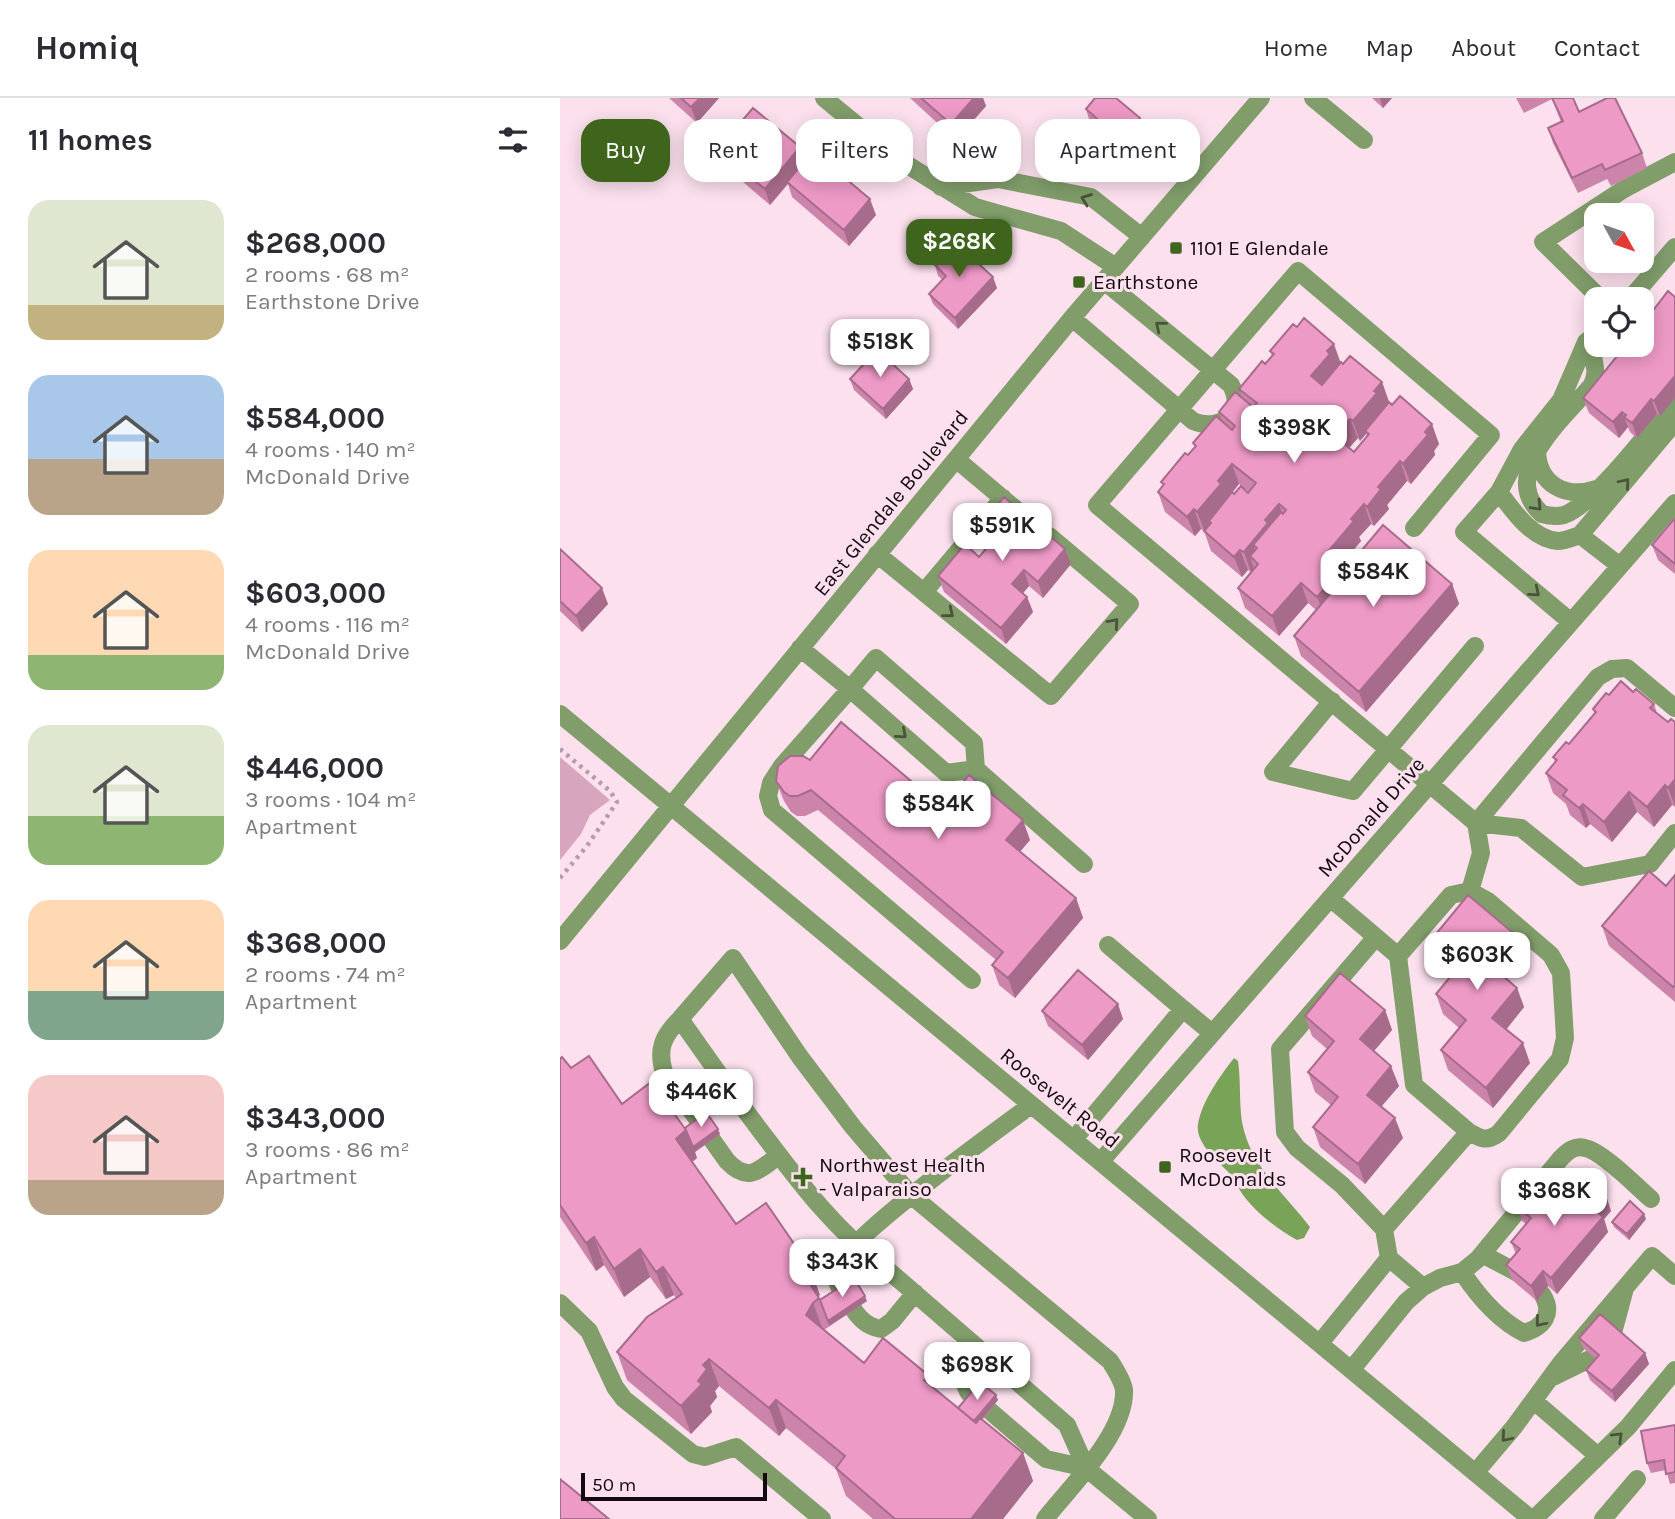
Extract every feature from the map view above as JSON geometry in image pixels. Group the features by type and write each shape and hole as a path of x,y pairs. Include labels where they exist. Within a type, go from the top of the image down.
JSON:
{"street":[{"path":"824,98 898,159 975,207 1061,231 1231,385 1236,395 1236,405 1232,412 1216,425 1205,426 1193,422 1072,318"},
{"name":"East Glendale Boulevard","path":"560,941 1072,318 1261,98"},
{"path":"1313,98 1364,140"},
{"path":"1589,287 1543,242 1624,189 1675,162"},
{"path":"942,187 998,179 1091,197 1142,237"},
{"path":"1640,287 1675,247"},
{"path":"1414,528 1491,435 1298,271 1097,505 1476,823 1521,828 1582,877 1650,863 1675,833"},
{"path":"1571,622 1464,532 1499,492 1529,451 1561,400 1584,349"},
{"path":"1592,357 1597,374 1592,385 1529,451 1526,477 1529,501 1542,514 1563,515 1578,507 1599,489 1675,400"},
{"path":"1499,492 1518,517 1539,534 1559,541 1580,535 1675,422"},
{"path":"1529,451 1542,473 1557,487 1579,494 1599,489"},
{"path":"877,554 1051,696 1130,604 956,459"},
{"path":"924,592 1003,498"},
{"name":"McDonald Drive","path":"1101,1161 1675,503"},
{"path":"1580,535 1620,566"},
{"path":"1332,701 1273,772 1353,791 1475,646"},
{"path":"800,648 946,773 976,769"},
{"path":"971,980 772,810 768,796 771,783 782,766 876,658 974,743 976,769 1084,863"},
{"path":"1470,891 1480,853 1476,823 1598,677 1612,669 1627,668 1675,708"},
{"name":"Roosevelt Road","path":"560,714 670,808 1352,1369 1525,1517"},
{"path":"1331,898 1398,956 1414,1085 1469,1132 1482,1139 1492,1138 1560,1059 1565,1038 1561,973 1551,955 1488,901 1470,891 1451,895 1398,956"},
{"path":"1376,937 1280,1049 1285,1132 1297,1148 1342,1185 1384,1229 1389,1258 1423,1287"},
{"path":"1108,945 1212,1033"},
{"path":"779,1155 750,1174 737,1171 727,1161 664,1072 660,1059 666,1033 733,958 800,1056 853,1127 912,1196 1110,1361 1124,1387 1122,1412 1113,1432 1045,1519"},
{"path":"1074,1139 1183,1009"},
{"path":"680,1019 799,1182 854,1244 915,1293 1067,1425 1086,1468 1147,1519"},
{"path":"915,1293 892,1321 880,1329 868,1327 856,1315 837,1284 836,1271 841,1258 854,1244 1031,1105"},
{"path":"1384,1229 1469,1132"},
{"path":"1352,1369 1406,1302 1423,1287 1440,1278 1462,1272 1482,1254 1561,1157 1572,1148 1584,1147 1596,1153 1651,1199"},
{"path":"1482,1254 1518,1273"},
{"path":"1475,1472 1652,1256 1675,1276"},
{"path":"1320,1343 1389,1258"},
{"path":"1462,1272 1489,1307 1524,1333 1535,1330 1548,1311 1548,1303 1542,1294"},
{"path":"1613,1333 1625,1288"},
{"path":"560,1303 589,1331 615,1387 624,1399 694,1454 705,1457 736,1447 821,1519"},
{"path":"982,1351 964,1375 964,1385 969,1393 1046,1459 1086,1468"},
{"path":"1550,1378 1594,1357"},
{"path":"1525,1517 1598,1457 1628,1427 1675,1370"},
{"path":"1534,1401 1598,1457"},
{"path":"1602,1519 1637,1479"}],"path":[{"path":"560,748 610,791 617,802 587,846 560,878"}],"shaded area":[{"path":"560,757 610,800 590,815 581,834 560,860"},
{"path":"1234,1058 1238,1061 1241,1114 1246,1138 1260,1166 1310,1227 1304,1238 1297,1240 1290,1236 1254,1208 1200,1138 1198,1124 1203,1107"}],"building":[{"path":"681,98 700,98 691,107"},
{"path":"921,98 974,98 955,119 945,119"},
{"path":"1095,98 1116,98 1140,118 1097,119 1086,109"},
{"path":"1552,98 1573,98 1579,112 1607,98 1615,98 1642,153 1605,170 1602,164 1572,178 1548,128 1563,121"},
{"path":"753,108 766,119 744,119"},
{"path":"782,132 796,144 796,152 782,169"},
{"path":"796,171 796,182 850,182 870,199 844,230 787,182"},
{"path":"756,182 771,182 765,189"},
{"path":"952,239 993,277 955,318 929,294 946,276 935,265 943,256 939,252"},
{"path":"1668,291 1675,297 1675,376 1654,401 1651,399 1632,423 1622,412 1613,422 1583,398 1616,357 1654,357 1654,309"},
{"path":"1304,318 1334,344 1327,351 1330,354 1311,376 1322,385 1341,362 1343,364 1350,356 1382,382 1374,391 1377,393 1353,421 1350,419 1335,436 1354,452 1369,434 1365,431 1389,402 1392,405 1400,396 1432,424 1425,432 1428,435 1403,464 1400,461 1378,487 1381,489 1367,507 1364,504 1351,519 1354,521 1327,553 1343,567 1317,597 1301,583 1272,616 1238,588 1258,564 1250,556 1257,548 1253,545 1281,512 1283,514 1286,510 1279,504 1265,520 1268,523 1244,552 1240,550 1234,557 1204,531 1232,492 1234,494 1241,486 1248,493 1256,483 1232,464 1218,481 1221,484 1197,512 1194,509 1187,517 1158,492 1164,484 1161,482 1185,453 1188,455 1196,446 1193,443 1216,416 1232,430 1235,426 1219,412 1235,392 1253,407 1257,403 1239,389 1262,361 1265,364 1274,354 1270,351 1293,324 1297,327"},
{"path":"877,350 909,379 883,409 850,379"},
{"path":"1004,497 1065,549 1038,582 1024,570 1012,584 1027,597 1001,628 938,576 965,544 979,557 991,543 976,530"},
{"path":"1675,518 1675,564 1652,545"},
{"path":"1383,525 1452,584 1359,692 1294,636 1354,566 1351,563"},
{"path":"560,549 602,588 576,616 560,601"},
{"path":"1621,681 1633,692 1636,689 1654,704 1650,708 1668,722 1671,719 1675,722 1675,779 1668,788 1665,785 1647,807 1629,792 1604,822 1583,804 1579,808 1563,795 1567,790 1546,773 1557,760 1553,757 1566,742 1569,744 1596,712 1593,709 1606,693 1609,695"},
{"path":"841,722 942,807 969,775 1023,820 1006,840 1076,898 1008,978 992,965 1003,952 811,790 798,796 790,796 776,781 778,766 790,756 803,756 810,760"},
{"path":"1649,871 1666,886 1675,875 1673,987 1602,926"},
{"path":"1468,895 1512,932 1487,962 1517,988 1492,1018 1523,1043 1486,1088 1441,1050 1466,1020 1436,994 1461,964 1431,940"},
{"path":"1078,970 1118,1004 1082,1045 1042,1011"},
{"path":"1340,973 1385,1010 1360,1039 1391,1066 1367,1095 1395,1118 1358,1164 1313,1127 1338,1097 1308,1072 1334,1041 1305,1016"},
{"path":"589,1056 622,1104 651,1082 686,1130 676,1139 736,1224 766,1203 810,1267 802,1272 819,1298 806,1315 864,1363 883,1338 928,1375 924,1380 976,1423 980,1418 1023,1453 971,1519 895,1519 836,1468 845,1456 776,1400 769,1408 709,1359 703,1365 707,1369 698,1381 702,1384 681,1406 617,1352 647,1317 682,1294 663,1267 656,1272 640,1249 614,1269 594,1237 586,1243 560,1205 560,1059 562,1057 571,1068"},
{"path":"706,1112 718,1129 693,1147 685,1128"},
{"path":"1582,1175 1606,1195 1594,1209 1603,1217 1551,1278 1543,1271 1531,1286 1506,1265 1520,1249 1511,1242 1531,1218 1516,1205 1531,1188 1547,1201 1562,1183 1570,1189"},
{"path":"1630,1201 1644,1214 1627,1234 1612,1222"},
{"path":"854,1278 865,1296 828,1321 820,1300"},
{"path":"1600,1314 1645,1353 1612,1391 1586,1370 1599,1355 1579,1338"},
{"path":"980,1382 996,1395 974,1421 958,1408"},
{"path":"1675,1425 1675,1472 1666,1474 1664,1460 1647,1463 1641,1431"},
{"path":"560,1479 609,1519 560,1519"}],"place":[{"name":"1101 E Glendale","path":"1176,248"},
{"name":"Earthstone","path":"1079,282"},
{"name":"Roosevelt McDonalds","path":"1165,1167"},
{"name":"Northwest Health - Valparaiso","path":"803,1177"}]}
